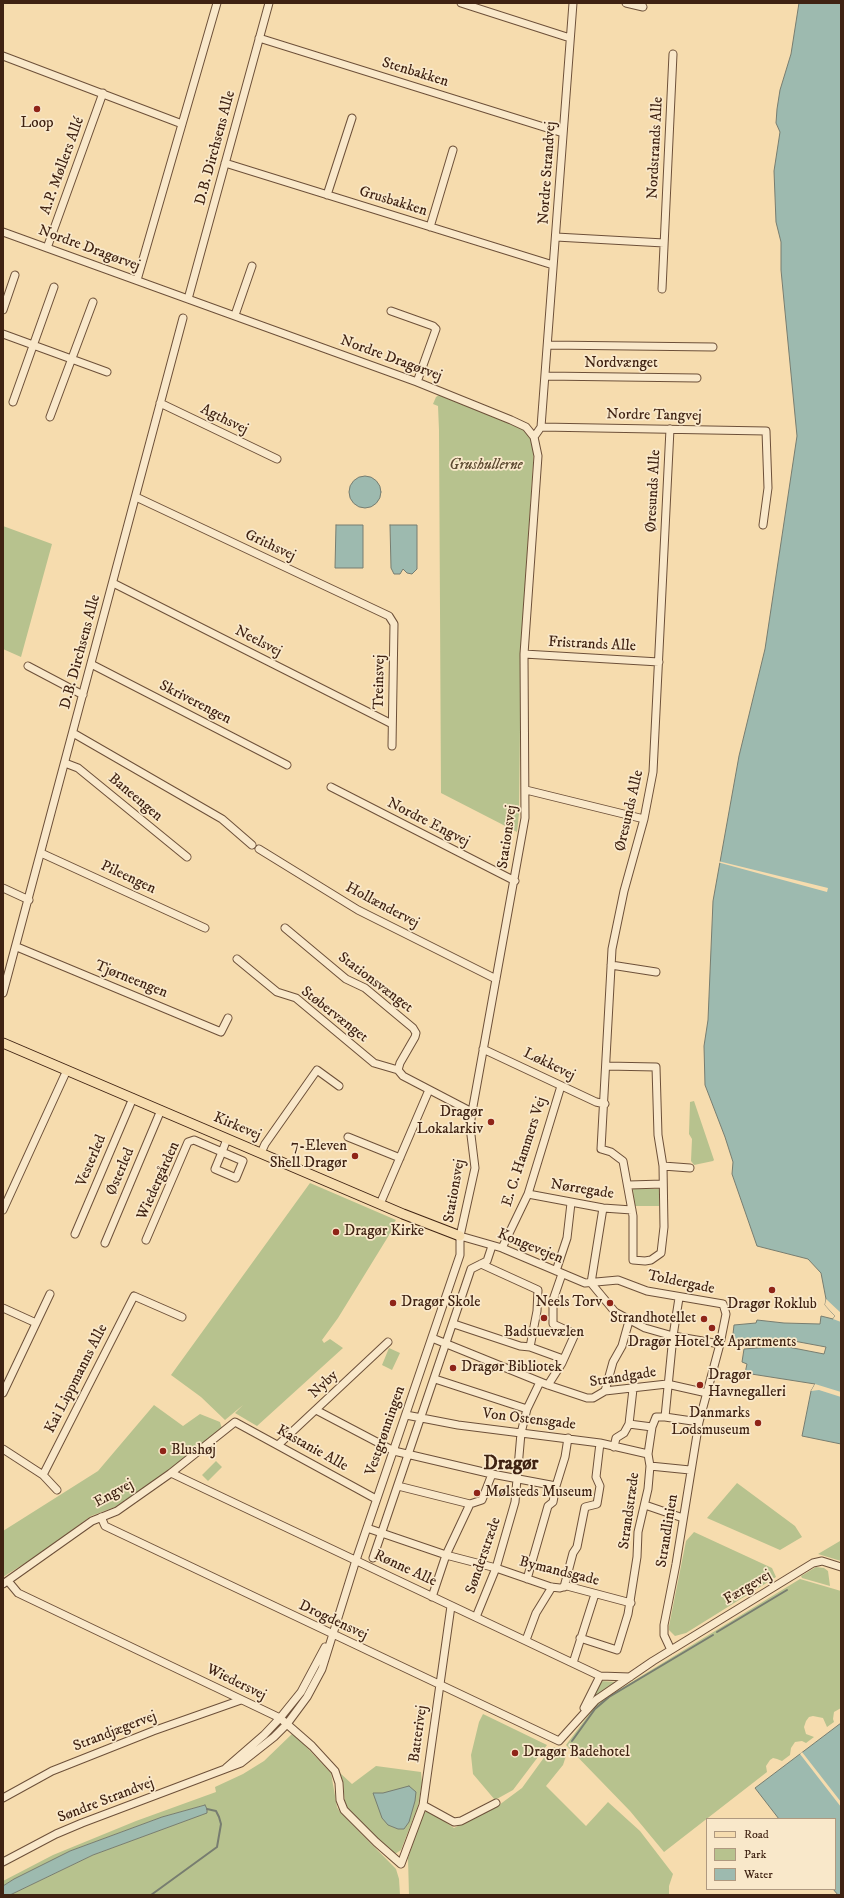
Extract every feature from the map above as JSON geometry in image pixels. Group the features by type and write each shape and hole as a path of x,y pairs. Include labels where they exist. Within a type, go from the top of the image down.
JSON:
{"main road":[{"name":"Kirkevej","path":"3,1043 380,1204 460,1236"}],"street":[{"path":"137,280 216,3"},
{"name":"D.B. Dirchsens Alle","path":"188,299 269,3"},
{"path":"461,3 570,38"},
{"name":"Nordre Strandvej","path":"541,427 573,3"},
{"path":"626,3 643,7"},
{"name":"Stenbakken","path":"259,38 563,134"},
{"name":"Nordstrands Alle","path":"662,289 673,54"},
{"path":"3,56 182,124"},
{"name":"A.P. Møllers Allé","path":"47,248 103,93"},
{"path":"327,195 352,118"},
{"path":"430,227 453,150"},
{"name":"Grusbakken","path":"225,163 553,265"},
{"name":"Nordre Dragørvej","path":"3,232 417,382 517,422 526,427 534,437"},
{"path":"556,237 664,244"},
{"path":"235,315 252,266"},
{"path":"3,310 15,275"},
{"path":"13,402 54,287"},
{"path":"50,417 93,302"},
{"path":"391,311 433,326 436,329 436,334 417,382"},
{"name":"D.B. Dirchsens Alle","path":"3,989 17,947 40,853 183,318"},
{"path":"3,334 107,372"},
{"path":"548,345 712,347"},
{"name":"Nordvænget","path":"545,376 697,378"},
{"name":"Agthsvej","path":"160,403 277,459"},
{"path":"534,437 541,427"},
{"name":"Nordre Tangvej","path":"541,427 766,431 768,488 763,525"},
{"name":"Øresunds Alle","path":"629,1185 623,1161 611,1152 601,1148 605,1104 611,965 615,930 644,819 653,772 670,429"},
{"name":"Stationsvej","path":"460,1236 475,1168 470,1127 472,1112 515,881 525,818 524,654 538,456 534,437"},
{"name":"Grithsvej","path":"136,497 389,616 393,620"},
{"name":"Neelsvej","path":"113,583 392,724"},
{"name":"Treinsvej","path":"392,746 393,620"},
{"name":"Fristrands Alle","path":"524,654 659,662"},
{"name":"Skriverengen","path":"91,664 287,765"},
{"path":"28,666 83,695"},
{"path":"73,733 222,819 252,845"},
{"name":"Baneengen","path":"65,763 78,768 187,858"},
{"name":"Nordre Engvej","path":"331,787 515,881"},
{"path":"526,790 644,819"},
{"name":"Hollændervej","path":"258,849 358,910 496,979"},
{"name":"Pileengen","path":"40,853 204,928"},
{"path":"3,888 29,900"},
{"name":"Stationsvænget","path":"285,928 346,979 365,988 413,1028 416,1033 415,1037 400,1063 398,1070"},
{"name":"Tjørneengen","path":"17,947 220,1032 228,1018"},
{"name":"Støbervænget","path":"237,959 277,992 296,998 374,1063 398,1070"},
{"path":"611,965 656,972"},
{"name":"Løkkevej","path":"483,1049 596,1102 605,1104"},
{"path":"606,1066 656,1067 658,1135 663,1166 664,1227 661,1253 651,1260 639,1262 633,1260 632,1210 629,1185 663,1184"},
{"path":"3,1210 67,1070"},
{"path":"261,1153 265,1144 317,1070 339,1086"},
{"path":"398,1070 403,1076 472,1112"},
{"name":"E. C. Hammers Vej","path":"502,1248 528,1194 561,1086"},
{"path":"380,1204 429,1090"},
{"name":"Vesterled","path":"75,1234 133,1098"},
{"name":"Østerled","path":"105,1243 161,1110"},
{"path":"348,1137 400,1158"},
{"name":"Wiedergården","path":"146,1240 188,1142 194,1140 222,1152 227,1139"},
{"path":"663,1166 690,1168"},
{"name":"Nørregade","path":"528,1194 603,1208 632,1210"},
{"path":"548,1385 575,1334 553,1324 552,1300 567,1238 571,1203"},
{"path":"603,1208 591,1284 615,1312 629,1321 645,1328 673,1336 720,1344"},
{"name":"Kongevejen","path":"460,1236 502,1248 559,1273 591,1284 618,1280 634,1286"},
{"name":"Vestgrønningen","path":"287,1724 307,1697 322,1669 376,1499 394,1451 460,1255 460,1236"},
{"name":"Vestgrønningen","path":"373,1558 408,1455 422,1419 471,1269 487,1261 492,1246"},
{"path":"481,1264 538,1290 530,1347"},
{"name":"Toldergade","path":"634,1286 679,1298 723,1304"},
{"path":"3,1393 50,1294"},
{"name":"Kai Lippmanns Alle","path":"43,1474 134,1296 182,1317"},
{"path":"665,1417 667,1384 679,1298"},
{"name":"Strandlinien","path":"671,1650 664,1636 664,1625 676,1564 690,1470 699,1422 720,1344 726,1314 723,1304"},
{"path":"3,1308 36,1323"},
{"path":"606,1391 613,1362 622,1346 629,1321"},
{"path":"454,1324 520,1346 530,1347 563,1359"},
{"name":"Strandgade","path":"432,1338 540,1382 587,1398 593,1398 606,1391 667,1384 707,1393"},
{"name":"Nyby","path":"278,1445 388,1342"},
{"path":"435,1379 527,1409"},
{"name":"Sønderstræde","path":"476,1617 496,1568 515,1502 521,1433 527,1409 540,1382"},
{"path":"614,1447 616,1438 624,1433 629,1424 633,1389"},
{"path":"316,1410 394,1451 492,1474 556,1486"},
{"name":"Von Ostensgade","path":"406,1415 422,1419 600,1443 648,1454"},
{"path":"629,1424 652,1427 656,1417 699,1422"},
{"name":"Kastanie Alle","path":"235,1422 376,1499"},
{"name":"Engvej","path":"5,1582 92,1521 117,1511 171,1473 235,1422"},
{"name":"Strandstræde","path":"580,1638 617,1650 631,1603 637,1557 638,1532 645,1505 650,1466 648,1454 652,1427"},
{"path":"526,1579 548,1506 553,1502 556,1486 565,1458 568,1438"},
{"path":"564,1587 573,1553 577,1547 585,1507 597,1504 600,1486 596,1477 600,1443"},
{"path":"3,1449 43,1474 57,1490"},
{"path":"650,1466 690,1470"},
{"name":"Rønne Alle","path":"171,1473 600,1676 630,1677"},
{"path":"398,1486 470,1504 482,1500 492,1474"},
{"path":"432,1597 446,1555 470,1504"},
{"path":"645,1505 683,1518"},
{"name":"Drogdensvej","path":"101,1517 105,1526 332,1635 559,1741 580,1716"},
{"name":"Bymandsgade","path":"367,1528 446,1555 496,1568 552,1587 567,1586 631,1603"},
{"name":"Færgevej","path":"671,1650 813,1563 822,1561 841,1566"},
{"name":"Wiedersvej","path":"5,1582 18,1593 280,1718 312,1746 335,1771 339,1783 340,1800 344,1810 376,1842 401,1864"},
{"path":"526,1640 536,1613 552,1587"},
{"path":"573,1663 595,1594"},
{"name":"Batterivej","path":"401,1864 404,1851 422,1805 451,1606"},
{"name":"Vestgrønningen","path":"280,1718 301,1692 332,1635"},
{"path":"580,1716 596,1700 671,1650"},
{"path":"580,1716 600,1676"},
{"name":"Strandjægervej","path":"3,1798 52,1770 153,1731 241,1700"},
{"name":"Søndre Strandvej","path":"222,1772 264,1735 280,1718"},
{"name":"Søndre Strandvej","path":"3,1862 56,1834 82,1823 222,1772 241,1763 274,1737 287,1724"},
{"path":"422,1805 454,1822 460,1821 496,1803"}],"green space":[{"name":"Grushullerne","path":"439,395 523,429 531,439 534,450 521,644 519,814 517,832 441,793 439,430 438,406 433,404 436,397"},
{"path":"3,526 52,544 21,657 3,649"},
{"path":"694,1101 714,1160 694,1165 691,1161 692,1139 689,1134 690,1102"},
{"name":"Dragør Kirke","path":"310,1183 396,1220 392,1225 394,1227 338,1318 322,1340 324,1343 330,1339 343,1348 257,1426 235,1413 243,1405 225,1420 201,1397 171,1375"},
{"path":"633,1189 659,1189 659,1206 634,1206"},
{"path":"389,1348 400,1353 392,1370 382,1365"},
{"path":"154,1405 183,1426 200,1414 220,1422 222,1429 173,1468 115,1507 91,1516 38,1555 3,1577 3,1531 98,1471"},
{"path":"216,1461 222,1467 208,1481 202,1475"},
{"path":"737,1483 795,1526 802,1537 780,1550 707,1518"},
{"path":"694,1532 772,1568 776,1577 686,1633 675,1636 669,1630 669,1626 686,1541"},
{"path":"841,1539 841,1561 818,1554 840,1541"},
{"path":"816,1567 824,1568 828,1571 830,1586 802,1578 801,1576"},
{"path":"800,1579 841,1591 841,1708 834,1712 834,1722 827,1727 823,1718 813,1716 809,1717 804,1727 806,1734 814,1737 806,1743 802,1741 795,1742 791,1748 790,1755 782,1761 773,1758 770,1760 766,1766 767,1772 664,1852 630,1811 566,1745 596,1705"},
{"path":"600,1681 617,1682 592,1699"},
{"path":"483,1714 547,1745 513,1790 495,1800 473,1774 471,1755 479,1722"},
{"path":"293,1733 331,1773 337,1807 340,1812 396,1869 399,1879 400,1895 10,1895 93,1855 206,1813 205,1805 162,1817 70,1851 3,1886 3,1881 53,1855 136,1821 216,1792 215,1787 243,1774 264,1761"},
{"path":"554,1747 566,1756 563,1765 546,1786 586,1826 608,1802 640,1831 673,1874 669,1886 669,1895 409,1895 408,1858 423,1814 428,1810 454,1828 499,1805 522,1788 548,1752"},
{"path":"376,1766 421,1772 422,1783 418,1806 401,1850 395,1854 346,1809 345,1805 343,1781 340,1773 352,1784"}],"water":[{"path":"799,3 841,3 841,1444 802,1436 811,1391 815,1384 745,1373 747,1364 742,1362 744,1349 783,1346 824,1354 826,1347 783,1339 732,1343 734,1325 756,1323 757,1320 784,1323 820,1324 821,1316 833,1319 835,1316 825,1305 826,1299 821,1273 808,1259 757,1246 732,1174 733,1162 725,1137 705,1085 704,1046 708,1020 713,901 739,756 765,649 797,436 781,270 781,242 776,222 774,171 780,132 776,123 777,109 780,90 791,54"},
{"path":"362,476 368,476 378,483 381,492 380,498 374,505 368,508 362,508 352,501 349,495 349,489 356,479"},
{"path":"336,525 363,525 363,568 335,568"},
{"path":"390,525 417,525 417,569 412,574 407,573 403,569 400,574 394,574 391,568"},
{"path":"841,1723 841,1895 838,1895 834,1890 836,1890 836,1818 778,1818 755,1788"},
{"path":"409,1786 416,1792 415,1801 409,1822 404,1829 398,1829 388,1825 382,1818 373,1793 383,1793"},
{"path":"205,1805 207,1813 93,1855 10,1895 3,1895 3,1886 70,1851 162,1817"}],"pier":[{"path":"718,861 828,888 827,892 717,862"},
{"path":"826,1299 841,1313 841,1322 833,1319 835,1316 825,1305"},
{"path":"815,1384 841,1392 841,1397 819,1390 811,1391"},
{"path":"802,1752 841,1802 841,1807 800,1754"}],"waterway":[{"path":"717,1632 787,1590"},
{"path":"572,1741 595,1709 609,1697 713,1635"},
{"path":"151,1895 217,1847 221,1824 216,1811 207,1809"}],"place":[{"name":"Loop","path":"37,109"},
{"name":"Dragør Lokalarkiv","path":"491,1122"},
{"name":"7-Eleven Shell Dragør","path":"355,1156"},
{"name":"Dragør Kirke","path":"336,1232"},
{"name":"Dragør Roklub","path":"772,1290"},
{"name":"Dragør Skole","path":"393,1303"},
{"name":"Neels Torv","path":"610,1303"},
{"name":"Badstuevælen","path":"544,1318"},
{"name":"Strandhotellet","path":"704,1319"},
{"name":"Dragør Hotel & Apartments","path":"712,1328"},
{"name":"Dragør Bibliotek","path":"453,1368"},
{"name":"Dragør Havnegalleri","path":"700,1385"},
{"name":"Danmarks Lodsmuseum","path":"758,1423"},
{"name":"Blushøj","path":"163,1451"},
{"name":"Mølsteds Museum","path":"477,1493"},
{"name":"Dragør Badehotel","path":"515,1753"}],"district":[{"name":"Dragør","path":"511,1465"}]}
